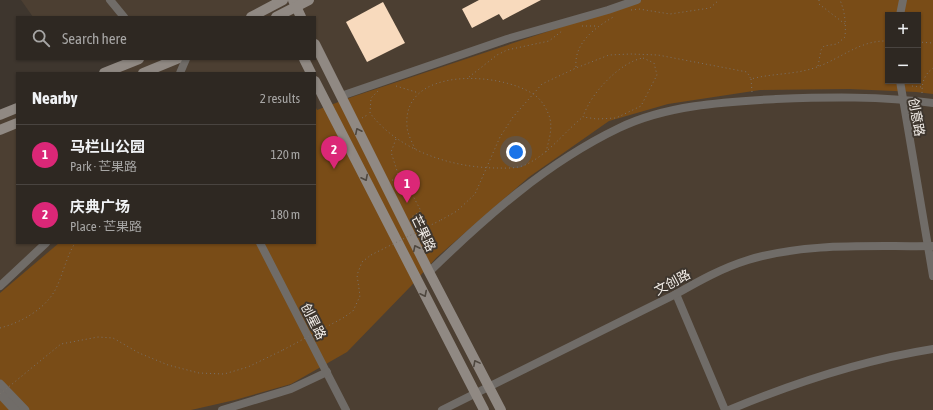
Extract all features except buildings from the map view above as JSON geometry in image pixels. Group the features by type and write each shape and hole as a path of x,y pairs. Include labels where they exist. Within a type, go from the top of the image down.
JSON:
{"main road":[{"path":"280,16 294,3 309,0"},
{"path":"253,16 277,1 280,16"},
{"path":"294,3 300,16"},
{"name":"芒果路","path":"316,46 403,221 501,410"},
{"path":"157,71 175,60"},
{"path":"304,60 310,72"},
{"path":"106,72 130,61"},
{"name":"芒果路","path":"316,83 484,410"},
{"path":"0,115 16,108"},
{"path":"0,130 16,124"}],"street":[{"path":"110,0 123,16"},
{"path":"341,96 507,39 637,0"},
{"path":"900,12 902,0"},
{"path":"180,72 186,60"},
{"name":"创意路","path":"900,84 930,246 933,276"},
{"path":"429,272 480,223 536,178 614,130 646,117 672,111 752,101 802,98 902,98 933,103"},
{"path":"0,286 45,244"},
{"name":"创星路","path":"261,244 346,410"},
{"name":"文创路","path":"442,410 676,294 712,274 748,260 810,248 930,246"},
{"path":"676,294 725,410"},
{"path":"729,410 798,383 872,362 933,348"},
{"path":"222,410 291,389 327,372"},
{"path":"0,384 25,410"},
{"path":"0,394 15,410"}],"path":[{"path":"628,11 639,9 670,14 710,8 719,0"},
{"path":"819,0 819,4 846,24"},
{"path":"818,66 820,50 824,46 837,44 845,36 846,24 844,10 840,0"},
{"path":"576,68 575,58 583,42 597,26 616,15"},
{"path":"467,78 477,72 497,55 507,50 548,41 564,31 561,24"},
{"path":"576,27 597,26"},
{"path":"751,79 764,75 789,74 818,66 857,46 885,41"},
{"path":"921,42 933,42"},
{"path":"0,394 61,344 98,337 113,338 139,353 168,365 199,373 224,374 248,367 343,318 353,311 360,296 357,275 362,262 372,255 456,211 475,194 500,137 513,117 542,84 609,55 658,55 747,72 751,79 752,101"},
{"path":"381,89 370,98 370,113 379,125 396,138 415,149 448,163 486,168 511,168 524,165 546,152 569,128 583,117 586,106 596,92 634,60 643,58 654,63 656,75 641,106 616,118 597,119 583,117"},
{"path":"923,101 922,87 926,74 933,68"},
{"path":"415,149 407,126 410,109 419,93 428,86 467,78 499,81 533,94 540,99 548,114 552,127 546,152"},
{"path":"392,85 419,93"},
{"path":"912,86 922,87"},
{"path":"396,138 391,152 400,181"},
{"path":"382,178 405,181 421,211 403,221"},
{"path":"0,328 11,325 28,317 53,294 75,244"}],"shaded area":[{"path":"21,0 933,0 933,410 0,410 0,118 16,111 16,244 316,244 316,72 115,72 143,60 316,60 316,16 32,16"},
{"path":"642,0 933,0 933,94 849,89 760,90 668,104 609,121 529,177 436,258 347,352 291,384 235,400 191,410 0,410 0,293 58,244 316,244 316,108 317,110"}],"place":[{"name":"庆典广场","path":"334,169"},
{"name":"马栏山公园","path":"407,203"}]}
